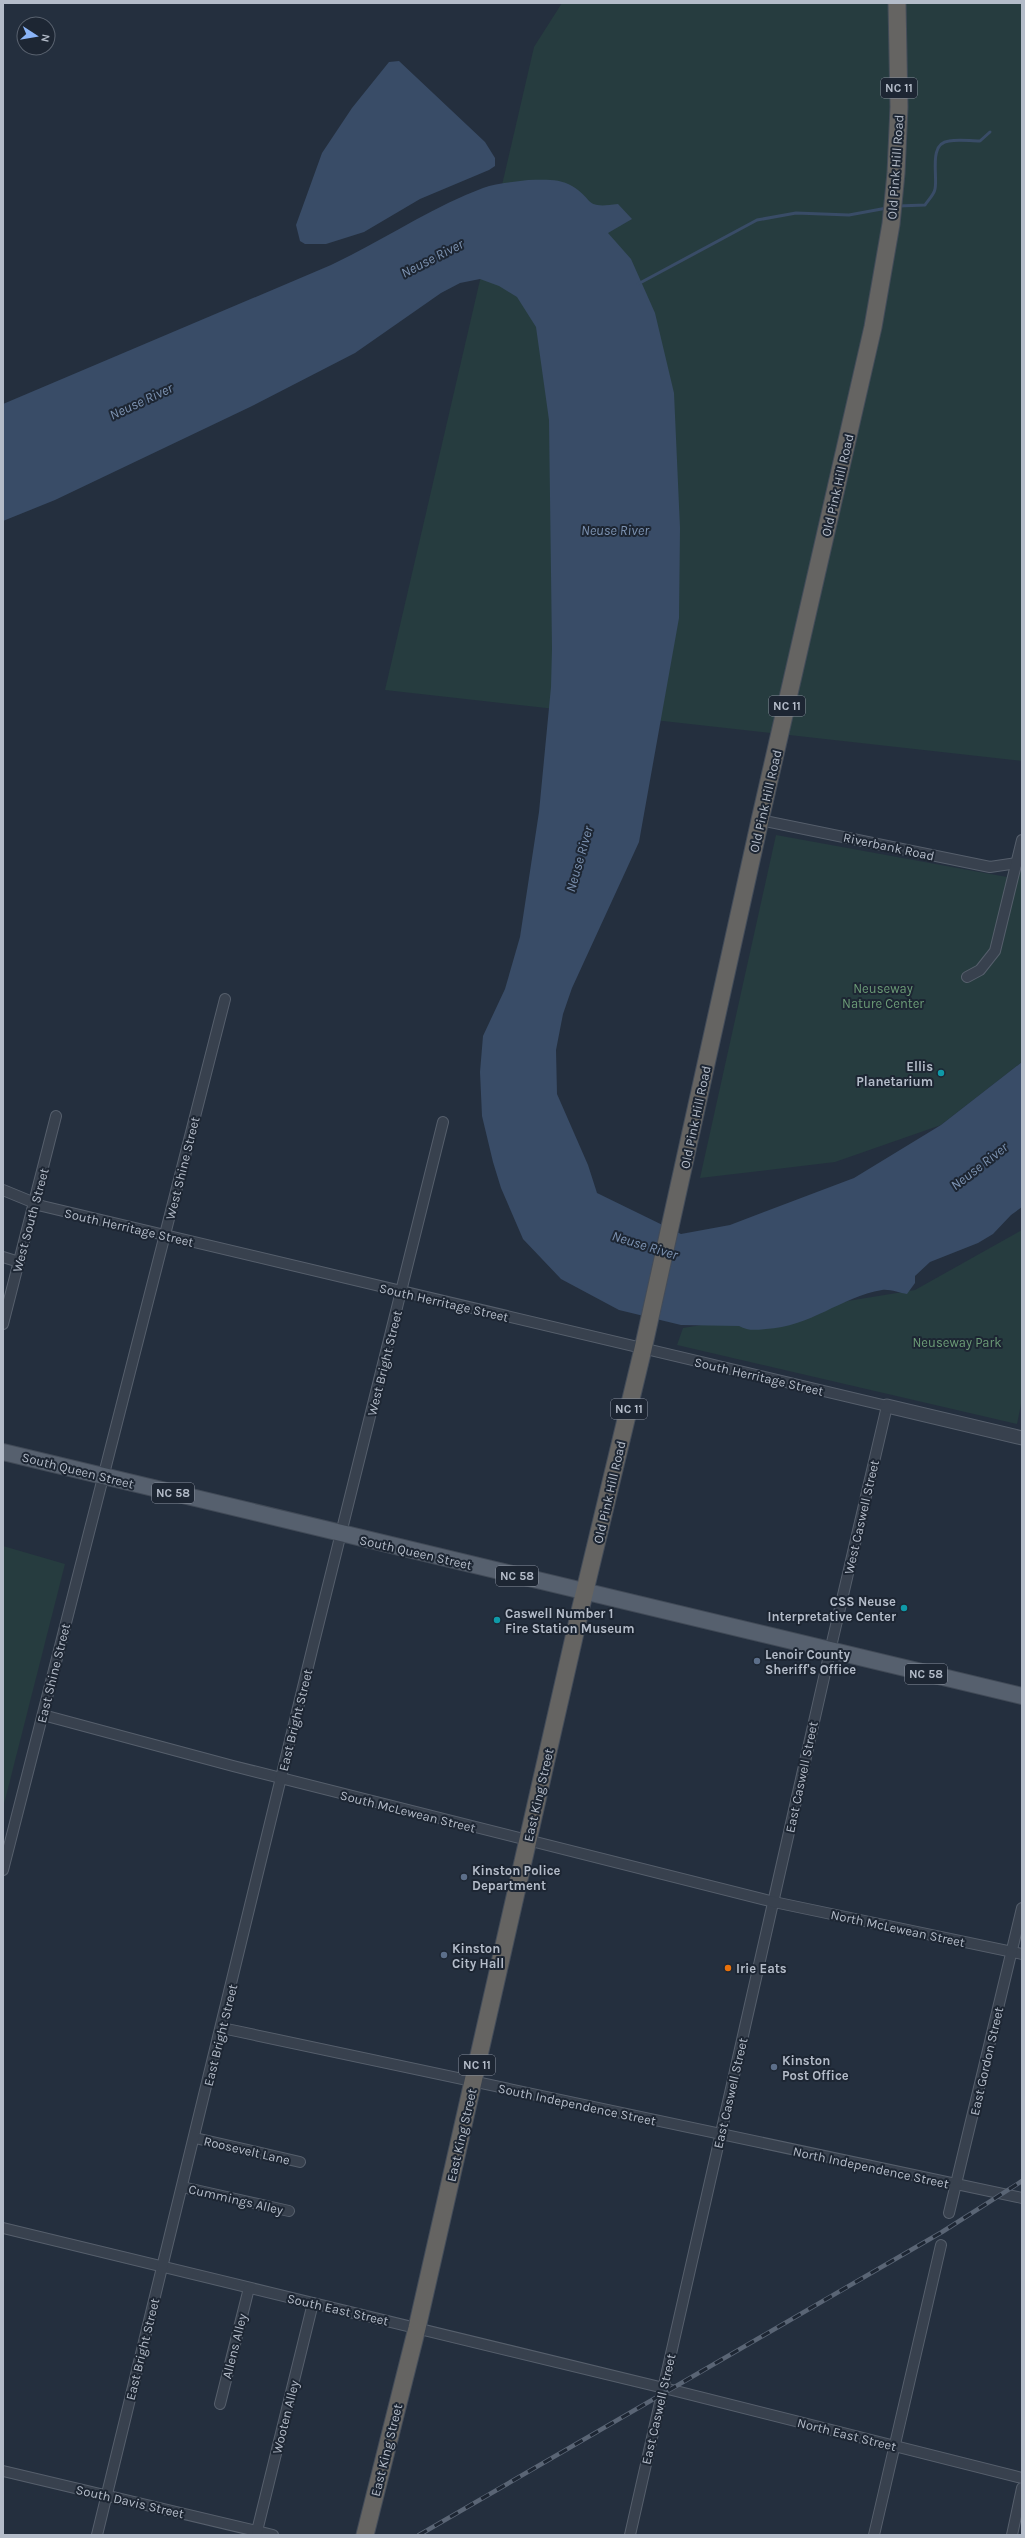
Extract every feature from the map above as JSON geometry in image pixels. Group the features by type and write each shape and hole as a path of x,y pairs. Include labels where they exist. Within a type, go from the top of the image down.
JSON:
{"highway":[{"name":"Old Pink Hill Road","path":"585,1593 680,1188 760,820 874,327 891,224 896,173 899,108 897,3"},
{"name":"East King Street","path":"365,2535 417,2328 474,2082 527,1841 585,1593"}],"main road":[{"name":"South Queen Street","path":"3,1452 830,1651"},
{"name":"NC 58","path":"830,1651 1022,1696"}],"street":[{"name":"Riverbank Road","path":"760,820 990,867 1017,863"},
{"path":"967,977 980,970 995,951 1022,840"},
{"name":"West Shine Street","path":"104,1477 225,999"},
{"name":"West South Street","path":"3,1324 56,1116"},
{"name":"West Bright Street","path":"342,1534 443,1122"},
{"name":"South Herritage Street","path":"3,1190 34,1203 165,1236 402,1292 644,1343 887,1406"},
{"path":"3,1257 19,1262"},
{"path":"887,1406 1022,1438"},
{"name":"West Caswell Street","path":"830,1651 887,1406"},
{"name":"East Shine Street","path":"3,1870 104,1477"},
{"name":"East Bright Street","path":"97,2535 222,2028 281,1778 342,1534"},
{"name":"East Caswell Street","path":"630,2535 668,2389 721,2134 830,1651"},
{"name":"South McLewean Street","path":"43,1714 281,1778 774,1902"},
{"name":"North McLewean Street","path":"774,1902 1022,1954"},
{"name":"East Gordon Street","path":"949,2213 1022,1908"},
{"name":"South Independence Street","path":"222,2028 721,2134"},
{"name":"North Independence Street","path":"721,2134 1022,2198"},
{"name":"Roosevelt Lane","path":"195,2138 300,2162"},
{"name":"Cummings Alley","path":"182,2187 289,2211"},
{"name":"South East Street","path":"3,2228 668,2389"},
{"path":"874,2535 941,2245"},
{"name":"Allens Alley","path":"220,2404 249,2288"},
{"name":"Wooten Alley","path":"257,2531 312,2303"},
{"name":"North East Street","path":"668,2389 1022,2478"},
{"name":"South Davis Street","path":"3,2471 273,2535"},
{"path":"1012,2535 1022,2488"}],"green space":[{"path":"562,3 1022,3 1022,761 385,690 534,47"},
{"name":"Neuseway Nature Center","path":"776,835 1018,879 1022,866 1022,1062 941,1125 835,1162 700,1178"},
{"name":"Neuseway Park","path":"1022,1230 1022,1399 1017,1424 677,1345 683,1328 915,1290"},
{"path":"3,1546 65,1564 3,1808"}],"water":[{"path":"399,61 485,142 495,158 495,166 489,170 420,199 364,232 326,244 305,244 300,241 296,225 322,153 352,108 389,62"},
{"name":"Neuse River","path":"528,180 550,180 567,183 594,204 618,204 632,219 608,233 631,259 655,313 674,393 680,528 679,618 639,842 572,988 563,1014 556,1050 557,1094 588,1165 597,1193 681,1234 730,1225 854,1178 941,1125 1022,1062 1022,1207 1011,1215 993,1234 978,1243 930,1262 915,1276 915,1283 907,1294 882,1290 853,1299 797,1323 782,1327 758,1330 742,1328 739,1326 681,1325 619,1310 561,1279 523,1239 501,1188 482,1116 480,1072 483,1036 505,989 520,937 539,812 551,687 552,649 549,420 536,327 517,297 499,286 480,279 460,283 441,293 355,353 250,407 55,500 3,521 3,404 331,265 463,196 493,185"}],"waterway":[{"path":"898,206 925,205 932,195 936,183 936,154 942,143 957,140 980,141 990,132"},
{"path":"638,284 757,220 796,213 849,215 887,208"}],"railway":[{"path":"419,2535 942,2232 1022,2181"}],"place":[{"name":"Ellis Planetarium","path":"941,1073"},
{"name":"CSS Neuse Interpretative Center","path":"904,1608"},
{"name":"Caswell Number 1 Fire Station Museum","path":"497,1620"},
{"name":"Lenoir County Sheriff's Office","path":"757,1661"},
{"name":"Kinston Police Department","path":"464,1877"},
{"name":"Kinston City Hall","path":"444,1955"},
{"name":"Irie Eats","path":"728,1968"},
{"name":"Kinston Post Office","path":"774,2067"}]}
